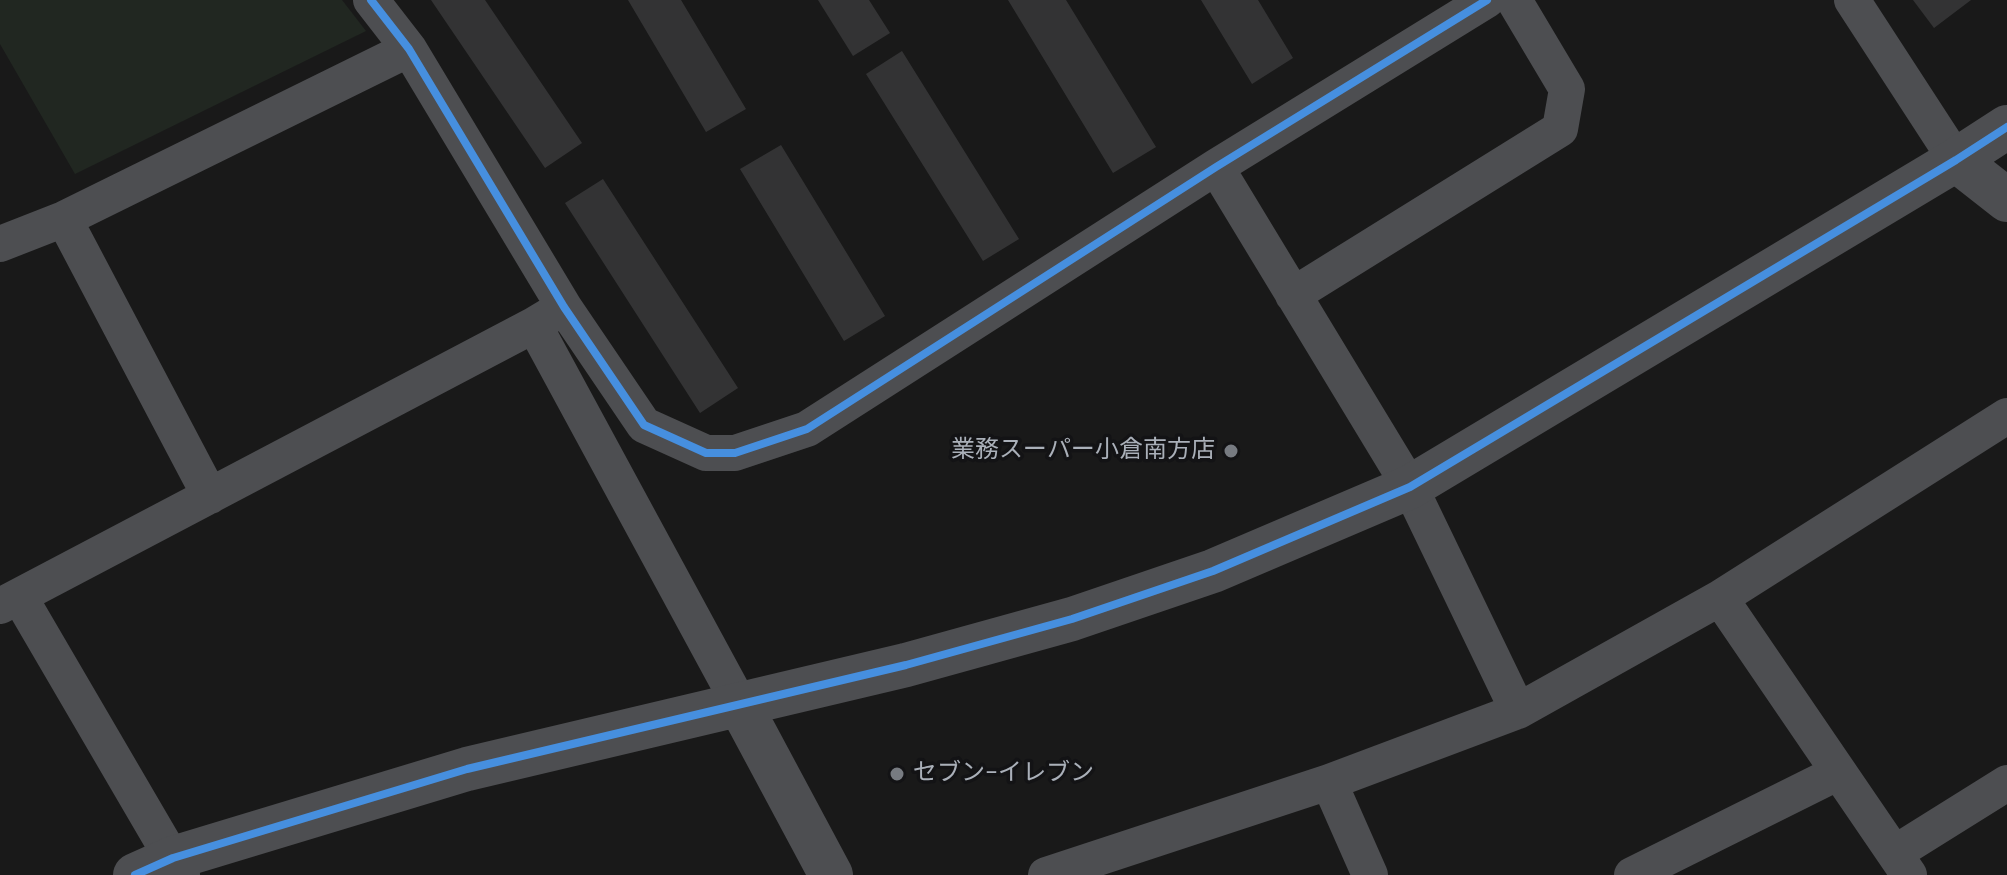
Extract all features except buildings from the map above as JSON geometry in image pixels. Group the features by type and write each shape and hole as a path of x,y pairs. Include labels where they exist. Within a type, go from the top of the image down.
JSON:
{"street":[{"path":"371,0 409,49 549,316 740,705 831,875"},
{"path":"549,316 644,425 706,453 735,453 807,429 1216,167 1487,0"},
{"path":"1293,295 1560,129 1567,89 1514,0"},
{"path":"1852,0 1956,160 2007,200"},
{"path":"0,244 64,219 409,49"},
{"path":"549,316 10,601 163,869 467,769 906,665 1072,619 1213,571 1410,487 2007,127"},
{"path":"1216,167 1410,487 1518,711"},
{"path":"64,219 210,496"},
{"path":"1065,872 1329,782 1518,711 1720,598 2007,416"},
{"path":"1720,598 1902,864 2007,783"},
{"path":"1632,875 1837,773"},
{"path":"1329,782 1370,875"}],"shaded area":[{"path":"0,0 342,0 366,31 75,174 0,44"}],"cycle path":[{"path":"371,0 409,49 564,307 644,425 706,453 735,453 807,429 1216,167 1487,0"},
{"path":"135,875 173,858 467,769 906,665 1072,619 1213,571 1410,487 2007,127"}],"place":[{"name":"業務スーパー小倉南方店","path":"1231,451"},
{"name":"セブン-イレブン","path":"897,774"}]}
